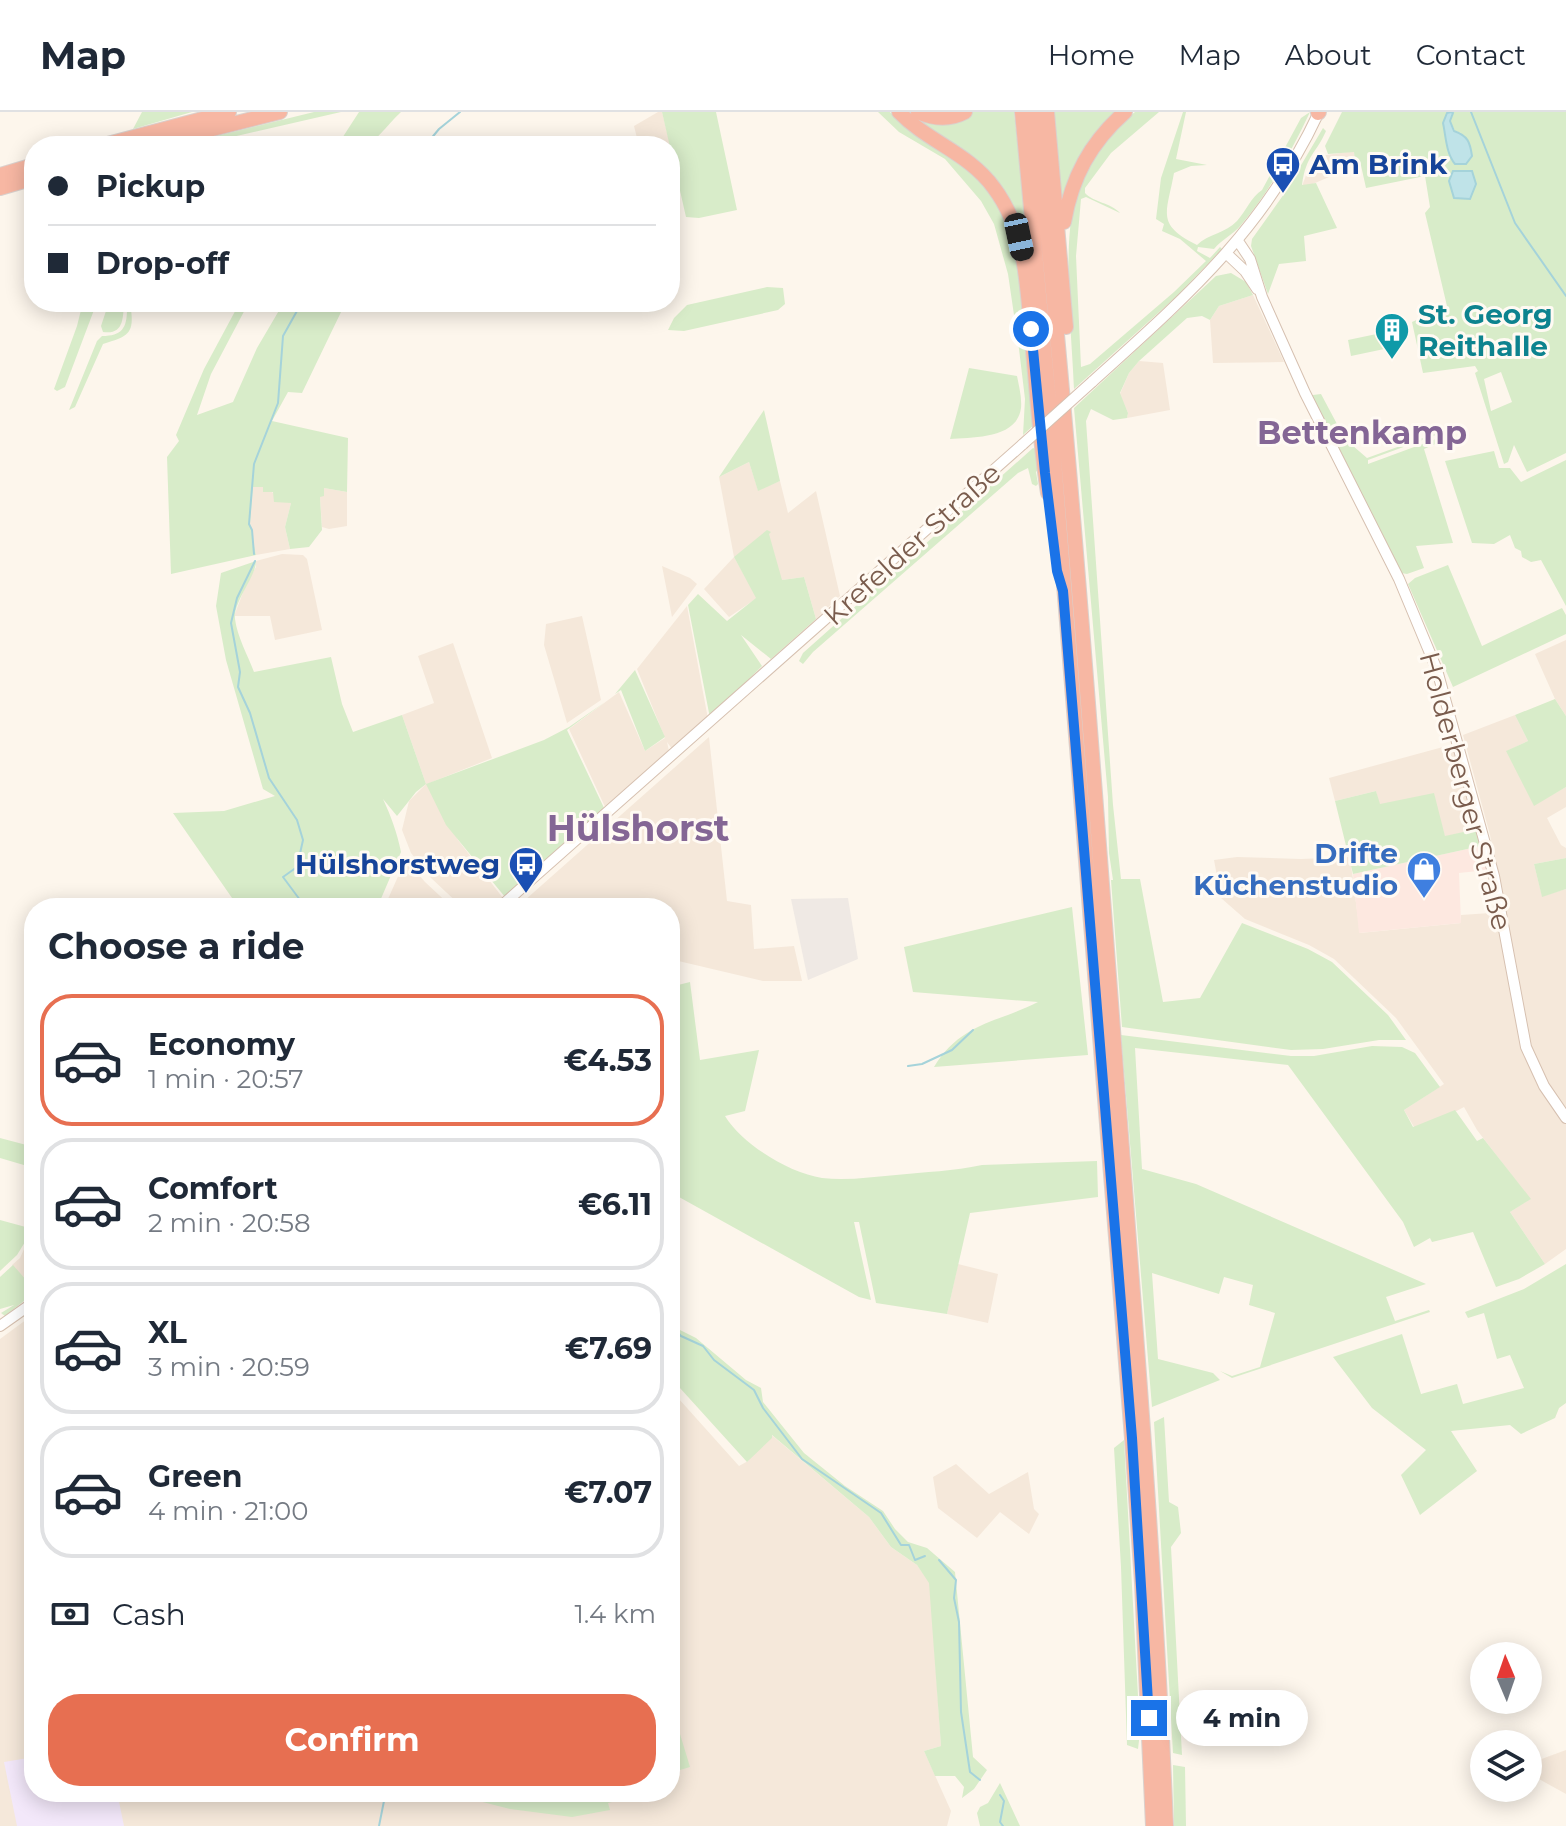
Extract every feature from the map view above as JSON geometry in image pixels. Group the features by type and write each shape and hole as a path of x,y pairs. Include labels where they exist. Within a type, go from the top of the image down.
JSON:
{"highway":[{"path":"138,136 229,112"},
{"path":"185,136 280,112"},
{"path":"899,112 978,169 1004,203 1019,237 1025,263 1057,571 1063,591"},
{"path":"918,112 947,118 965,112"},
{"path":"1019,112 1029,178 1051,418 1063,591 1138,1435 1157,1768 1166,1826"},
{"path":"1035,112 1071,471"},
{"path":"1047,112 1065,315"},
{"path":"1125,112 1089,151 1072,186 1064,225 1071,471 1136,1411"},
{"path":"0,175 24,168"},
{"path":"0,188 24,181"},
{"path":"1153,1826 1157,1768"}],"main road":[{"name":"Krefelder Straße","path":"510,898 1166,315 1238,241 1288,172 1319,112"},
{"name":"Holderberger Straße","path":"1238,241 1250,259 1262,297 1305,393 1399,579 1437,670 1494,876 1526,1047 1544,1086 1566,1118"},
{"name":"Holderberger Straße","path":"1227,254 1245,271 1262,297"},
{"path":"0,1326 24,1309"}],"shaded area":[{"path":"662,112 668,136 636,136 634,126"},
{"path":"1354,151 1355,166 1302,186 1313,157"},
{"path":"1253,295 1284,362 1213,363 1210,320 1219,306"},
{"path":"1139,361 1163,363 1170,410 1127,418 1120,394 1129,373"},
{"path":"749,462 758,490 780,481 788,513 816,491 840,596 816,619 804,577 782,580 734,557 719,477"},
{"path":"253,487 263,487 291,503 285,527 290,549 256,555 250,524"},
{"path":"324,488 347,492 347,526 322,527 320,497"},
{"path":"282,554 303,555 307,559 322,630 275,640 270,616 234,616 256,561"},
{"path":"734,557 757,598 729,617 704,589"},
{"path":"662,566 697,584 672,617"},
{"path":"687,606 708,719 672,749 667,742 669,751 606,809 569,729 619,692 645,751 665,738 637,669"},
{"path":"582,616 601,700 567,723 544,645 546,624"},
{"path":"1566,640 1566,716 1535,654"},
{"path":"453,643 492,758 427,784 458,840 503,898 452,898 411,853 402,830 409,801 426,784 402,715 434,703 418,656"},
{"path":"1515,715 1528,741 1507,751 1534,805 1566,787 1566,807 1547,818 1561,845 1566,848 1566,858 1534,864 1542,896 1566,889 1566,1249 1545,1264 1510,1212 1530,1199 1477,1130 1464,1107 1417,1132 1404,1110 1444,1084 1396,1018 1334,959 1309,945 1245,919 1221,898 1214,860 1237,857 1350,857 1360,933 1461,923 1461,915 1505,912 1490,835 1463,735"},
{"path":"709,737 727,901 751,905 754,949 794,946 802,981 763,981 680,961 680,898 527,898"},
{"path":"1454,744 1477,829 1445,837 1433,794 1379,805 1376,791 1335,801 1329,778"},
{"path":"1481,846 1487,870 1459,873 1461,923 1359,933 1353,874"},
{"path":"407,861 442,898 388,898"},
{"path":"848,898 858,959 808,980 791,899"},
{"path":"24,1249 24,1278 12,1265"},
{"path":"958,1264 998,1274 988,1323 947,1314"},
{"path":"24,1321 24,1802 680,1802 680,1400 739,1466 748,1461 768,1432 869,1517 891,1547 917,1565 930,1583 941,1746 924,1751 951,1811 947,1826 0,1826 0,1339"},
{"path":"956,1464 989,1494 1028,1472 1034,1509 1039,1514 1029,1534 1000,1512 977,1538 938,1508 933,1477"},
{"path":"1566,1750 1566,1794 1542,1781 1542,1759"},
{"path":"24,1759 24,1802 119,1802 124,1826 17,1826 4,1762"}],"green space":[{"path":"142,112 192,112 133,129"},
{"path":"314,112 341,112 237,136 217,136"},
{"path":"359,112 401,112 379,136 343,136"},
{"path":"662,112 716,112 737,210 699,218 686,217 680,191 680,136 667,136"},
{"path":"878,112 890,112 913,132 964,166 986,187 1000,209 1019,266 1028,333 1036,423 1023,435 1025,399 1019,349 1008,274 994,224 981,201 945,159 899,132"},
{"path":"902,112 1014,112 1030,257 1025,238 1022,238 1006,201"},
{"path":"1053,112 1121,112 1063,207"},
{"path":"1135,112 1159,112 1111,153 1085,188 1089,196 1120,213 1086,197 1081,199 1076,256 1081,367 1090,364 1206,261 1180,239 1162,231 1164,224 1156,219 1161,178 1183,112 1186,112 1176,159 1207,165 1191,166 1174,173 1167,216 1175,231 1197,245 1237,221 1262,190 1301,118 1310,112 1279,171 1241,225 1214,249 1198,247 1197,251 1210,258 1220,247 1222,249 1177,296 1074,389 1069,285 1073,206 1083,174 1095,154"},
{"path":"1342,112 1451,112 1447,114 1445,132 1448,137 1447,150 1461,133 1455,131 1450,121 1452,112 1566,112 1566,453 1527,472 1514,445 1508,462 1504,464 1475,366 1423,373 1412,322 1447,306 1425,213 1430,207 1425,176 1366,188 1360,161 1355,162 1354,152 1328,154 1325,146","holes":["1501,372 1512,402 1491,411 1484,379"]},
{"path":"1323,128 1326,131 1309,161 1302,185 1316,183 1337,228 1304,236 1306,261 1279,264 1268,294 1251,246 1252,239 1284,194"},
{"path":"1231,273 1246,282 1253,295 1219,306 1210,320 1202,316 1187,318 1139,361 1129,373 1120,393 1127,418 1113,420 1091,409 1086,421 1121,879 1140,879 1163,1002 1200,998 1242,923 1332,962 1388,1015 1406,1040 1291,1050 1122,1027 1109,853 1108,797 1074,408 1216,276"},
{"path":"767,287 783,288 785,304 778,310 684,331 668,330 674,318 687,305"},
{"path":"80,312 93,312 65,387 57,391 54,389"},
{"path":"106,312 123,312 121,324 115,331 103,332 101,326"},
{"path":"127,312 131,312 129,331 103,344 75,407 69,410 97,341 102,336 122,330"},
{"path":"235,312 244,312 211,374 197,415 233,402 257,348 278,312 341,312 302,393 288,392 272,421 348,438 347,492 324,488 324,496 320,497 322,530 309,547 290,549 285,527 291,503 274,502 273,492 263,492 263,487 253,487 250,524 256,555 171,574 167,457 179,441 176,435 204,369"},
{"path":"1386,332 1389,348 1351,356 1348,340"},
{"path":"969,368 1017,376 1021,408 1018,418 1003,431 950,439"},
{"path":"1321,394 1345,439 1367,458 1439,432 1368,460 1368,464 1444,436 1442,441 1424,449 1453,543 1416,546 1424,568 1401,573 1313,399 1313,395"},
{"path":"764,410 780,481 758,491 749,462 719,477"},
{"path":"1033,448 1038,450 1036,486 1032,484 1028,468 1018,473 803,664 799,661 803,653"},
{"path":"1494,451 1499,468 1510,468 1521,482 1566,460 1566,606 1541,560 1531,562 1522,557 1510,535 1494,544 1472,543 1445,461"},
{"path":"767,530 771,532 782,580 804,577 816,619 771,659 741,635 762,666 710,718 688,605 698,594 727,621 756,598 734,557"},
{"path":"256,561 235,612 240,639 254,672 331,657 342,704 353,732 402,715 426,784 397,816 383,799 401,852 381,898 232,898 173,813 224,811 275,796 263,789 226,660 216,606 221,573"},
{"path":"1448,565 1482,646 1562,608 1566,615 1566,634 1453,687 1408,584 1415,578"},
{"path":"635,670 665,737 645,751 621,690 615,694"},
{"path":"1555,699 1566,716 1566,787 1534,806 1506,751 1528,741 1515,715"},
{"path":"605,702 567,730 605,810 505,897 446,825 426,784 544,740"},
{"path":"1376,791 1380,804 1434,793 1445,836 1477,829 1481,846 1353,874 1335,801"},
{"path":"1566,858 1566,889 1542,897 1534,864"},
{"path":"1072,907 1088,1055 934,1067 944,1052 968,1033 1038,1002 913,992 904,947"},
{"path":"690,982 700,1060 759,1050 745,1111 725,1116 754,1147 781,1164 809,1175 840,1179 982,1165 1097,1161 1098,1197 970,1213 947,1314 876,1303 859,1222 854,1222 871,1300 859,1297 680,1198 680,984"},
{"path":"1121,1035 1291,1056 1314,1056 1372,1046 1402,1047 1415,1053 1440,1087 1404,1110 1413,1127 1455,1110 1477,1141 1483,1138 1531,1199 1510,1212 1545,1264 1519,1279 1496,1287 1473,1232 1432,1242 1430,1238 1414,1247 1403,1222 1288,1065 1135,1048 1142,1169 1196,1184 1426,1284 1386,1297 1395,1321 1430,1312 1232,1378 1220,1371 1232,1376 1260,1367 1275,1313 1249,1305 1253,1285 1224,1277 1219,1294 1152,1273 1158,1359 1213,1373 1220,1380 1152,1407"},
{"path":"0,1138 24,1144 24,1165 0,1158"},
{"path":"0,1220 24,1227 24,1244 0,1271"},
{"path":"1566,1264 1566,1403 1559,1408 1555,1418 1521,1434 1510,1425 1451,1431 1477,1471 1420,1515 1401,1475 1426,1450 1372,1408 1333,1357 1402,1334 1421,1394 1457,1384 1463,1404 1524,1388 1510,1355 1497,1359 1484,1313 1468,1318 1465,1312 1524,1289"},
{"path":"13,1265 24,1278 24,1301 5,1316 1,1313 14,1305 0,1309 0,1277"},
{"path":"680,1330 696,1338 746,1380 761,1388 763,1402 804,1453 883,1511 908,1542 927,1548 955,1572 973,1757 987,1770 974,1789 962,1798 964,1787 955,1776 935,1776 924,1751 941,1746 929,1583 917,1565 891,1547 869,1517 772,1435 747,1462 680,1388"},
{"path":"1164,1417 1169,1502 1178,1507 1181,1533 1171,1547 1182,1755 1173,1753 1154,1422"},
{"path":"1124,1440 1140,1732 1138,1749 1127,1745 1114,1448"},
{"path":"680,1734 690,1767 680,1770"},
{"path":"1173,1765 1185,1767 1186,1826 1174,1826"},
{"path":"1000,1783 1020,1826 980,1826 977,1813 980,1807 988,1803"},
{"path":"483,1802 612,1802 608,1803 610,1810 572,1817"}],"water":[{"path":"1451,112 1454,131 1468,140 1472,156 1466,164 1455,164 1448,150 1443,123 1447,113"},
{"path":"1453,171 1472,171 1476,184 1470,199 1454,198 1449,181"}],"waterway":[{"path":"433,136 460,112"},
{"path":"1471,112 1515,223 1566,296"},
{"path":"254,554 249,524 254,464 278,403 283,336 296,312"},
{"path":"255,561 237,598 231,623 240,672 238,687 250,713 269,778 297,820 303,840 297,867 283,877 299,898"},
{"path":"908,1066 922,1064 952,1050 973,1030"},
{"path":"680,1335 703,1346 714,1360 754,1390 763,1408 802,1459 881,1513 901,1545 909,1545 915,1560 925,1556"},
{"path":"939,1560 956,1580 954,1598 959,1622 961,1712 970,1772 980,1780"},
{"path":"1000,1795 1004,1801 1000,1822 1003,1826"},
{"path":"379,1826 384,1802"}],"place":[{"name":"Am Brink","path":"1283,195"},
{"name":"St. Georg Reithalle","path":"1392,361"},
{"name":"Hülshorstweg","path":"526,895"},
{"name":"Drifte Küchenstudio","path":"1424,900"}],"district":[{"name":"Bettenkamp","path":"1362,432"},
{"name":"Hülshorst","path":"638,828"}],"route":[{"path":"1031,329 1045,473 1057,571 1063,591 1082,801 1132,1438 1149,1718"}]}
